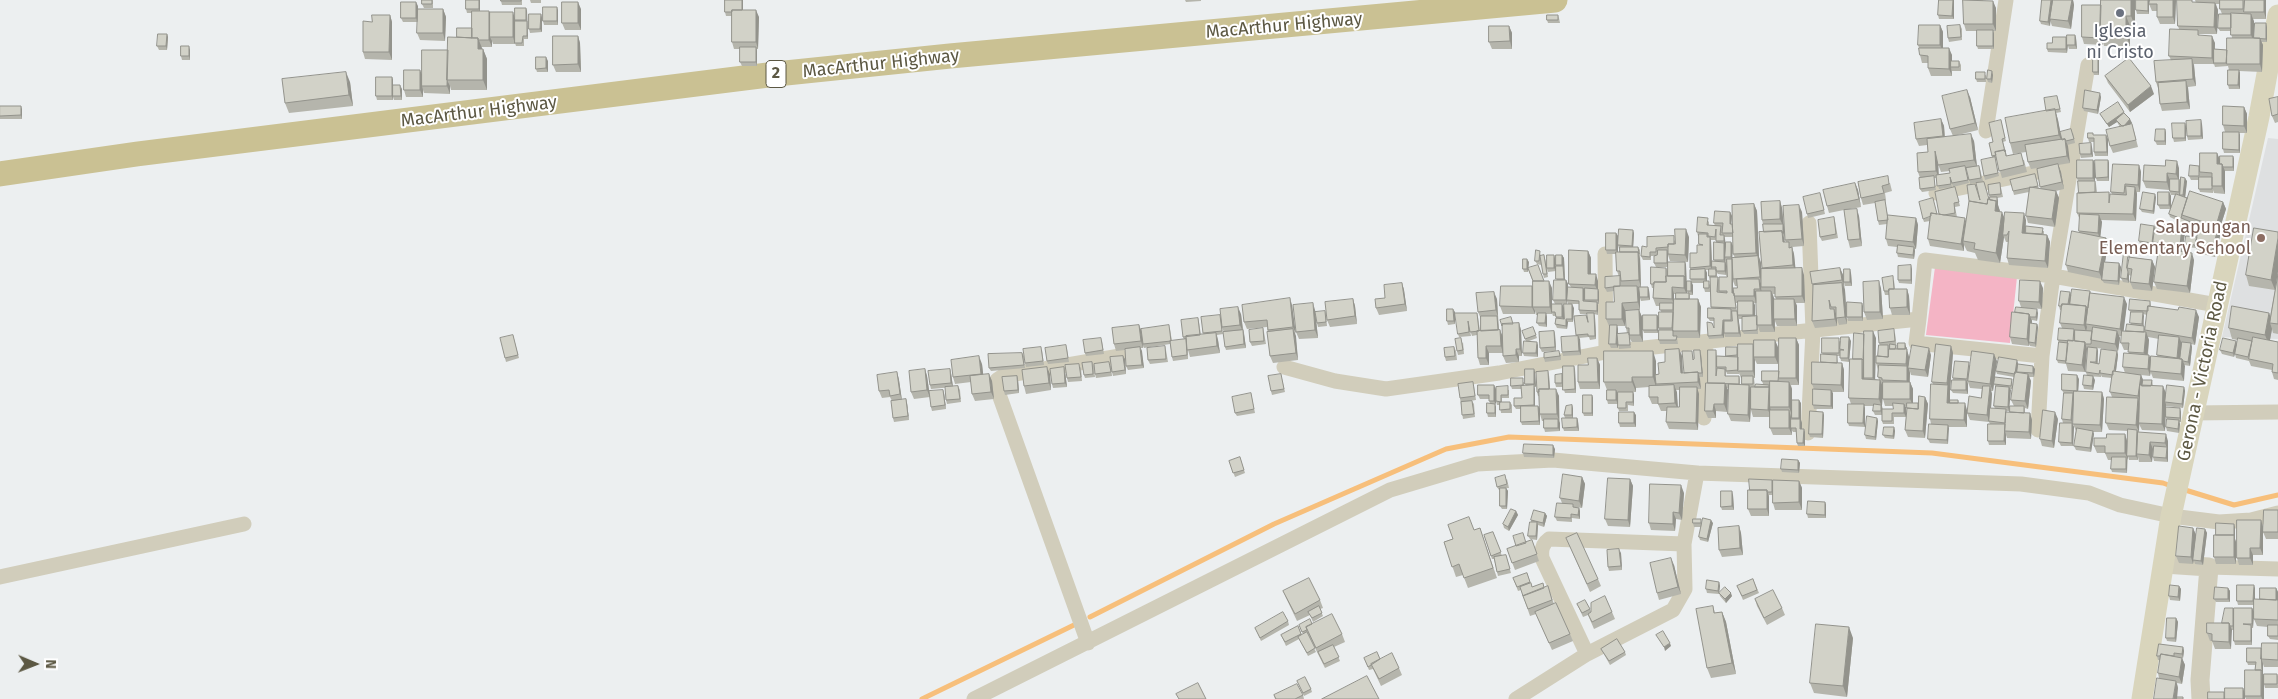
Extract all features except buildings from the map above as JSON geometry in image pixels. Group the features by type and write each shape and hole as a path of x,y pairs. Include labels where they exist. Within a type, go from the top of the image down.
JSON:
{"highway":[{"name":"MacArthur Highway","path":"0,174 137,154 776,74 1556,0"}],"main road":[{"name":"Gerona - Victoria Road","path":"2142,699 2172,509 2258,119 2278,15"}],"street":[{"path":"1986,131 2006,0"},
{"path":"2038,430 2042,356 2088,65"},
{"path":"1936,193 2072,165"},
{"path":"1808,432 1813,331 1809,223"},
{"path":"1604,254 1606,352"},
{"path":"2042,356 1916,343 1925,260 2054,276 2217,305"},
{"path":"1284,367 1335,381 1386,389 1499,373 1606,352 1918,319"},
{"path":"1704,418 1706,342"},
{"path":"1088,643 996,386 997,380 1003,376 1120,356"},
{"path":"2193,413 2278,412"},
{"path":"974,699 1390,490 1477,464 1553,460 1698,473 2021,484 2089,493 2120,505 2172,509 2219,522 2251,520 2278,513"},
{"path":"1516,699 1586,654 1673,610 1685,589 1684,544 1698,473"},
{"path":"0,577 244,524"},
{"path":"1586,654 1542,558 1541,548 1545,542 1549,539 1684,544"},
{"path":"2164,564 2278,569"},
{"path":"2201,699 2200,680 2209,567"}],"shaded area":[{"name":"Salapungan Elementary School","path":"2268,138 2278,139 2278,339 2222,337"},
{"path":"1935,267 2017,277 2010,343 1926,335"}],"waterway":[{"path":"1090,617 1274,524 1446,449 1509,437 1932,453 2163,483 2174,487"},
{"path":"2182,489 2234,505 2278,495"},
{"path":"922,699 1074,625"}],"place":[{"name":"Iglesia ni Cristo","path":"2120,13"},
{"name":"Salapungan Elementary School","path":"2261,238"}]}
